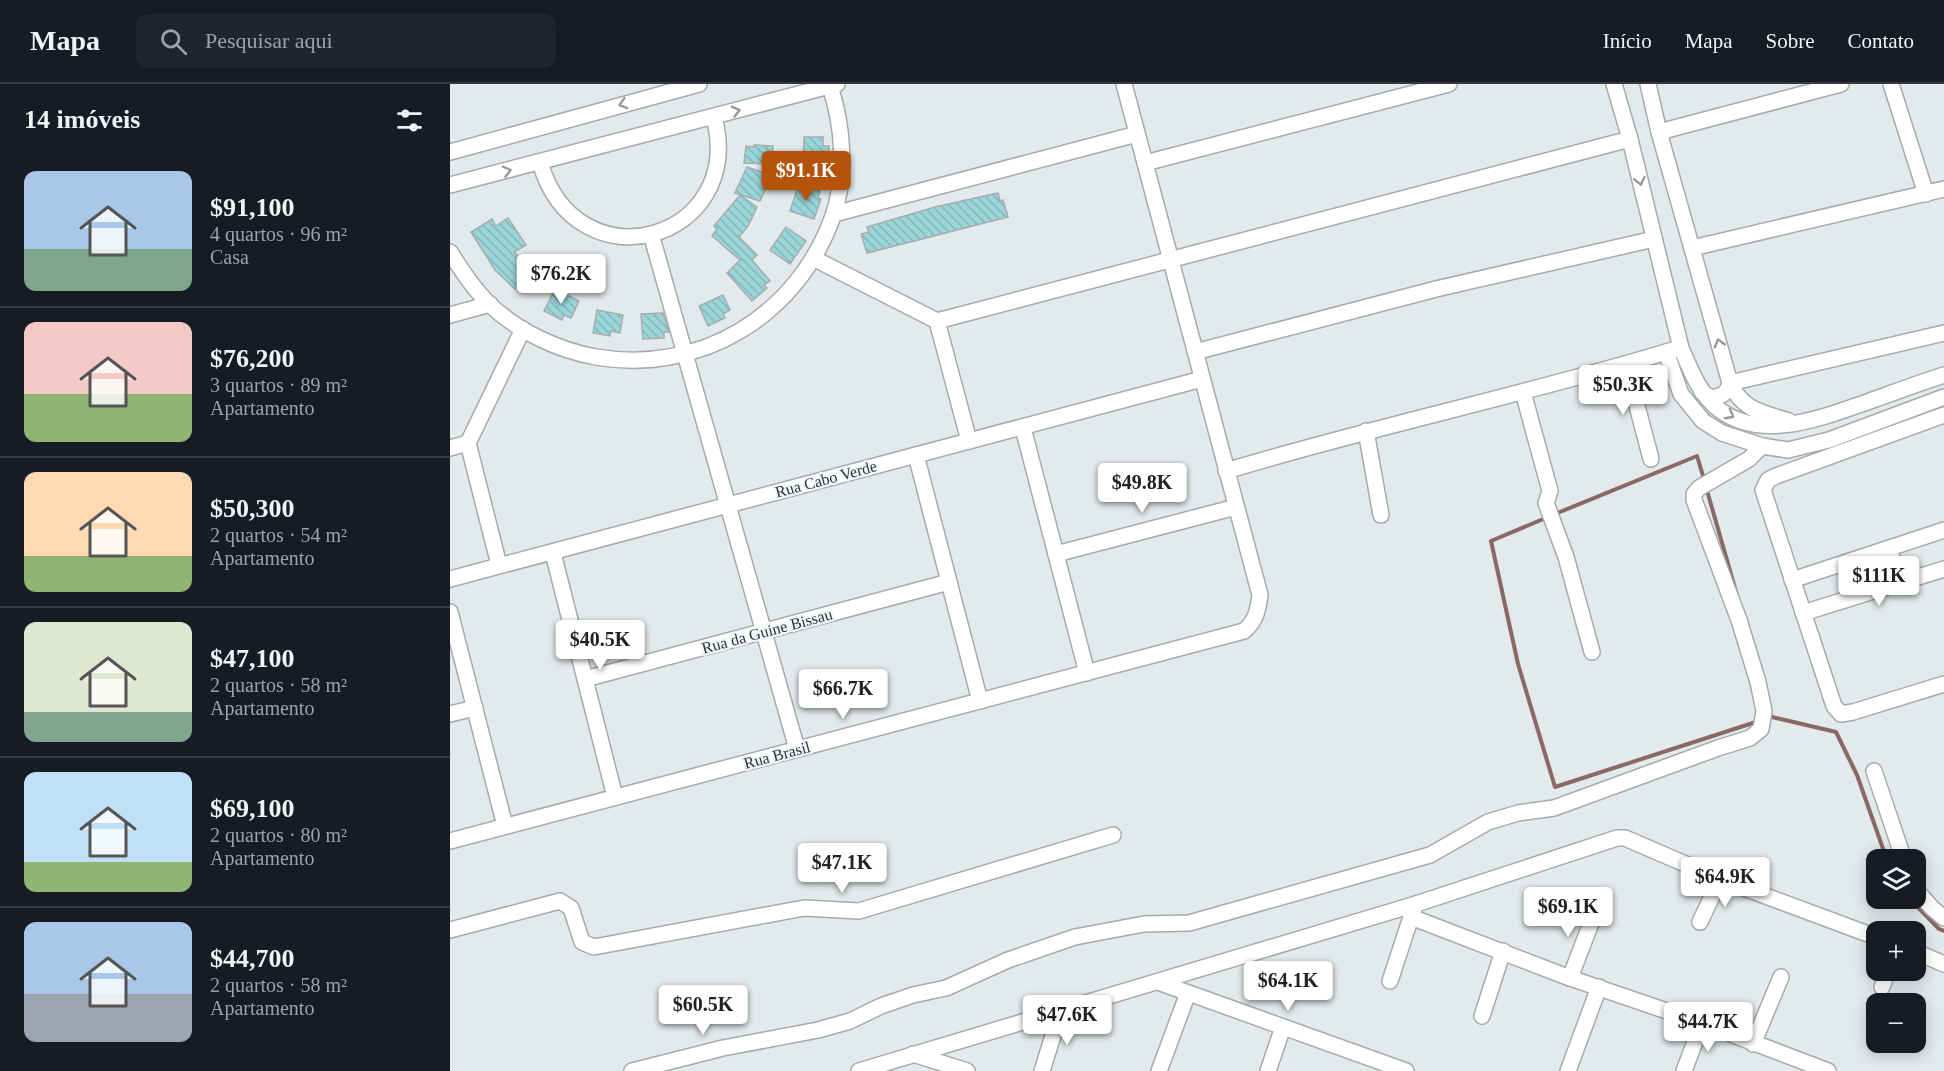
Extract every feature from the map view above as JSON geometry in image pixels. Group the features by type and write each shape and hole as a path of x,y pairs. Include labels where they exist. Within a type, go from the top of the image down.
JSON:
{"street":[{"path":"450,152 646,91 699,84"},
{"path":"1056,554 1236,507 1124,84"},
{"path":"1145,163 1449,84"},
{"path":"1614,84 1630,139 1653,239 1681,394 1703,421 1722,433 1762,446 1788,450 1829,440 1944,397"},
{"path":"1648,84 1659,132 1735,395 1743,404 1795,423"},
{"path":"1659,132 1807,88 1841,84"},
{"path":"1891,84 1926,194"},
{"path":"450,185 833,85 842,143 841,178 834,214 802,276 778,303 750,325 720,342 685,354 651,360 615,360 580,354 547,343 523,329 490,304 465,276 450,252"},
{"path":"540,162 556,200 578,221 591,229 614,236 636,237 651,234 666,229 691,212 710,188 718,158 719,143 714,117"},
{"path":"834,214 1137,134"},
{"path":"813,258 937,321 1630,139"},
{"path":"1692,248 1944,189"},
{"path":"651,234 797,749"},
{"path":"1195,352 1436,289 1653,239"},
{"path":"450,315 490,304"},
{"path":"937,321 969,441"},
{"path":"499,565 468,443 523,329"},
{"path":"1730,383 1944,333"},
{"path":"1226,471 1366,431 1523,392 1673,350"},
{"path":"1673,350 1716,408 1732,418 1768,426 1820,418 1944,375"},
{"path":"1626,364 1652,459"},
{"name":"Rua Cabo Verde","path":"450,579 1202,379"},
{"path":"1702,392 1711,398 1721,397 1728,392 1730,383"},
{"path":"1523,392 1550,491 1547,506 1566,557 1592,652"},
{"path":"1943,417 1768,480 1763,490 1834,706 1841,714 1944,684"},
{"path":"1023,428 1087,673"},
{"path":"1366,431 1381,515"},
{"path":"450,448 468,443"},
{"path":"632,1071 723,1048 818,1030 850,1021 881,1006 913,995 946,988 1008,960 1075,937 1144,924 1189,923 1430,855 1488,822 1518,813 1554,808 1750,738 1761,729 1764,711 1758,682 1739,620 1694,500 1694,494 1699,488 1749,459 1762,446"},
{"path":"916,455 980,701"},
{"name":"Rua Brasil","path":"450,841 1244,631 1253,624 1260,595 1236,507"},
{"path":"1792,580 1944,530"},
{"path":"1889,549 1901,584"},
{"path":"553,553 615,797"},
{"path":"1803,613 1944,569"},
{"name":"Rua da Guine Bissau","path":"585,679 949,582"},
{"path":"450,612 505,826"},
{"path":"450,714 475,708"},
{"path":"1874,771 1900,849"},
{"path":"450,930 560,901 571,909 582,942 594,947 804,908 859,911 1113,835"},
{"path":"859,1071 1243,955 1414,911 1617,838 1625,838 1720,879 1866,933"},
{"path":"1700,922 1720,879"},
{"path":"1926,901 1944,918"},
{"path":"1570,978 1596,910"},
{"path":"1414,911 1570,978 1702,1023 1828,1071"},
{"path":"1390,981 1414,911"},
{"path":"1482,1016 1503,951"},
{"path":"1926,956 1944,964"},
{"path":"1753,1044 1781,977"},
{"path":"1882,987 1884,981"},
{"path":"1158,982 1282,1027 1376,1066 1406,1071"},
{"path":"1568,1071 1599,987"},
{"path":"1160,1071 1188,993"},
{"path":"1042,1071 1061,1010"},
{"path":"1684,1071 1702,1023"},
{"path":"1268,1071 1282,1027"},
{"path":"914,1054 967,1071"}],"building":[{"path":"804,137 823,137 823,146 829,146 828,164 803,165"},
{"path":"754,145 773,146 771,164 744,163 746,146 754,147"},
{"path":"747,167 770,175 760,201 735,193"},
{"path":"799,184 820,191 818,198 821,199 814,219 790,211"},
{"path":"998,193 1000,201 1003,200 1008,217 867,253 861,234 869,232 867,227 935,207"},
{"path":"740,195 757,207 748,226 739,237 757,255 752,260 770,281 764,285 767,288 752,301 727,273 740,260 712,236 717,229 714,226"},
{"path":"508,218 526,245 514,252 540,278 527,292 520,285 515,289 495,270 471,232 492,219 496,226"},
{"path":"786,227 806,241 790,264 770,250"},
{"path":"555,289 579,301 571,318 564,315 562,320 544,311"},
{"path":"723,295 730,310 723,314 725,318 708,326 699,306"},
{"path":"597,310 623,315 620,333 611,331 610,336 593,333"},
{"path":"663,313 669,332 664,332 664,338 643,339 641,314"}],"waterway":[{"path":"1555,514 1697,456 1704,479"},
{"path":"1706,487 1737,595"},
{"path":"1548,517 1491,541 1518,664 1555,787 1759,721"},
{"path":"1766,719 1772,717 1836,732 1857,775 1883,849"},
{"path":"1920,909 1939,929 1944,931"}]}
